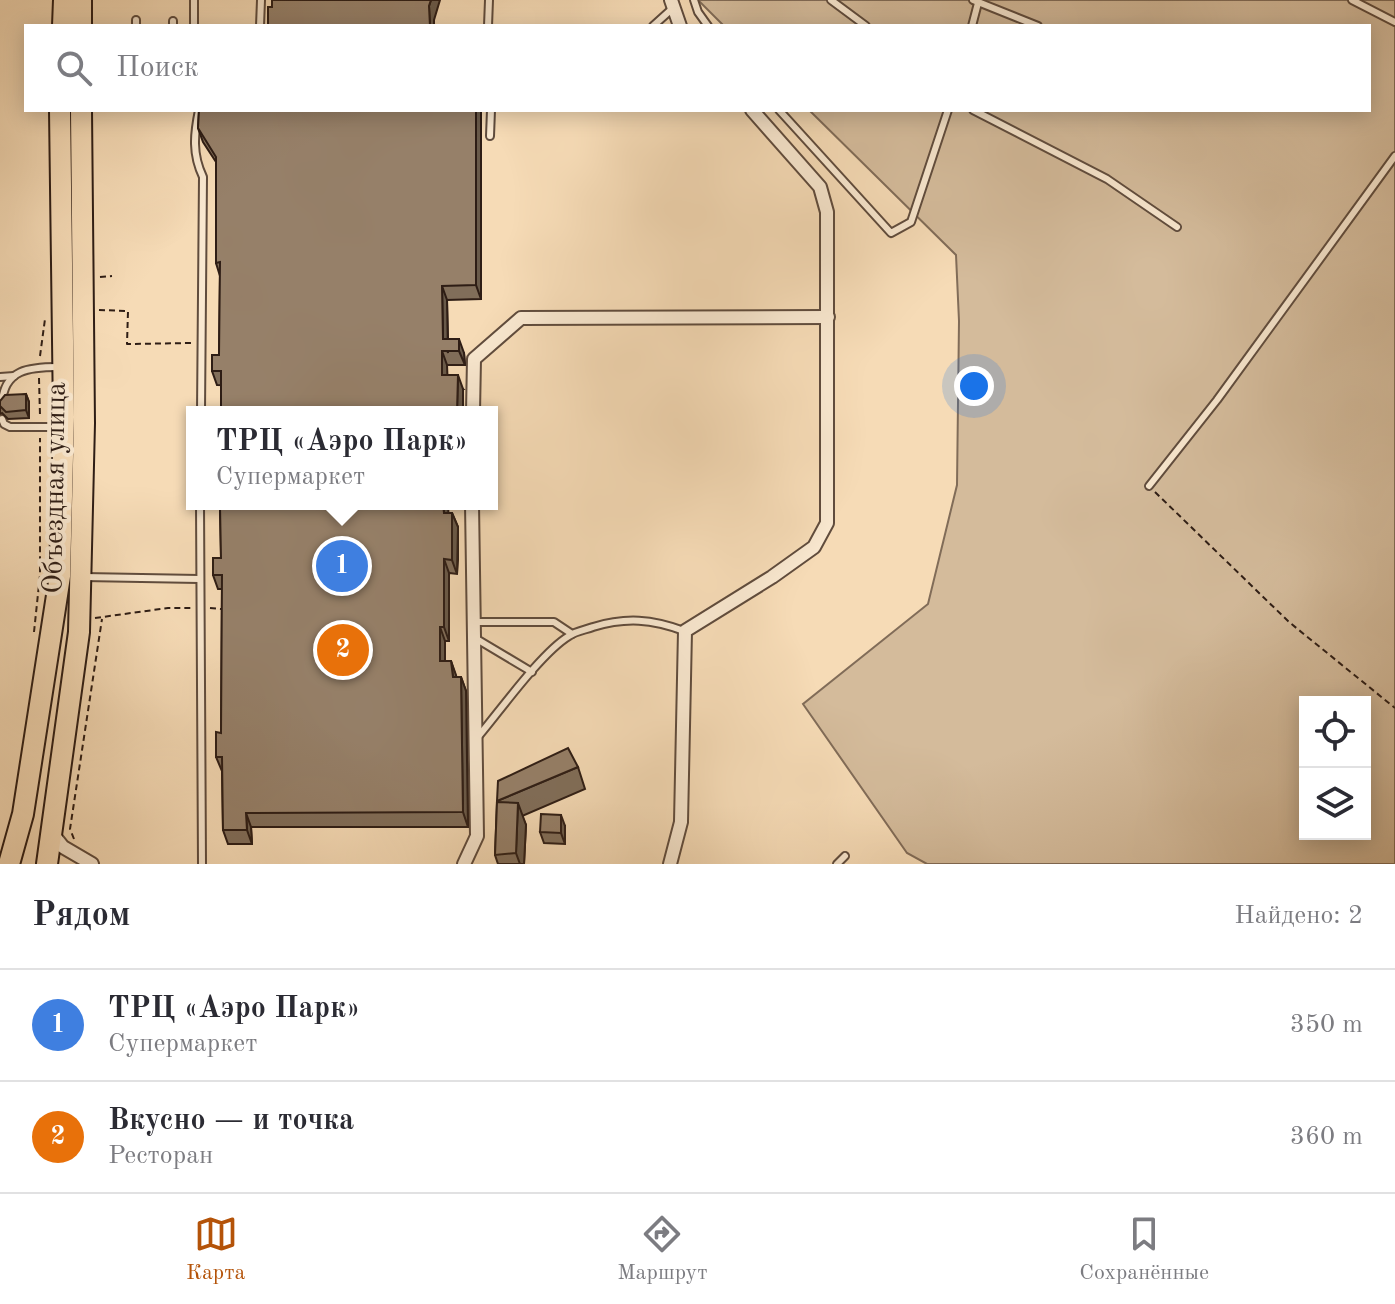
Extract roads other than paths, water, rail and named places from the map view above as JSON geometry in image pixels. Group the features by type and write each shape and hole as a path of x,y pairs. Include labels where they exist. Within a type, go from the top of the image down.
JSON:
{"main road":[{"path":"63,24 64,0"},
{"path":"81,0 81,24"},
{"name":"Объездная улица","path":"47,864 79,632 70,577 64,434 60,112"},
{"name":"Объездная улица","path":"9,864 23,814 70,577 84,423 81,112"}],"street":[{"path":"672,4 679,24"},
{"path":"670,864 681,822 685,631 814,547 827,523 827,212 820,187 754,112"},
{"path":"473,406 474,359 521,318 828,317"},
{"path":"464,864 477,836 472,510"},
{"path":"50,831 63,847 92,864"}],"lane":[{"path":"194,0 194,24"},
{"path":"260,24 261,0"},
{"path":"488,24 489,0"},
{"path":"694,0 707,24"},
{"path":"831,0 863,24"},
{"path":"1352,0 1395,22"},
{"path":"972,24 977,1 1033,24"},
{"path":"655,24 672,4"},
{"path":"199,112 194,134 195,162 203,177 201,406"},
{"path":"490,136 491,112"},
{"path":"781,112 891,233 911,222 947,112"},
{"path":"977,112 1107,179 1177,227"},
{"path":"1149,486 1217,400 1395,156"},
{"path":"2,403 3,390 14,376 27,367 62,367"},
{"path":"0,377 14,376"},
{"path":"1,423 10,427 53,427 64,434"},
{"path":"200,510 202,864"},
{"path":"70,577 199,579"},
{"path":"477,738 532,672 572,634 611,621 636,619 660,622 685,631"},
{"path":"474,622 554,622 572,634"},
{"path":"475,638 532,672"},
{"path":"837,864 845,856"}],"place":[{"name":"ТРЦ «Аэро Парк»","path":"342,566"},
{"name":"Вкусно — и точка","path":"343,650"}]}
